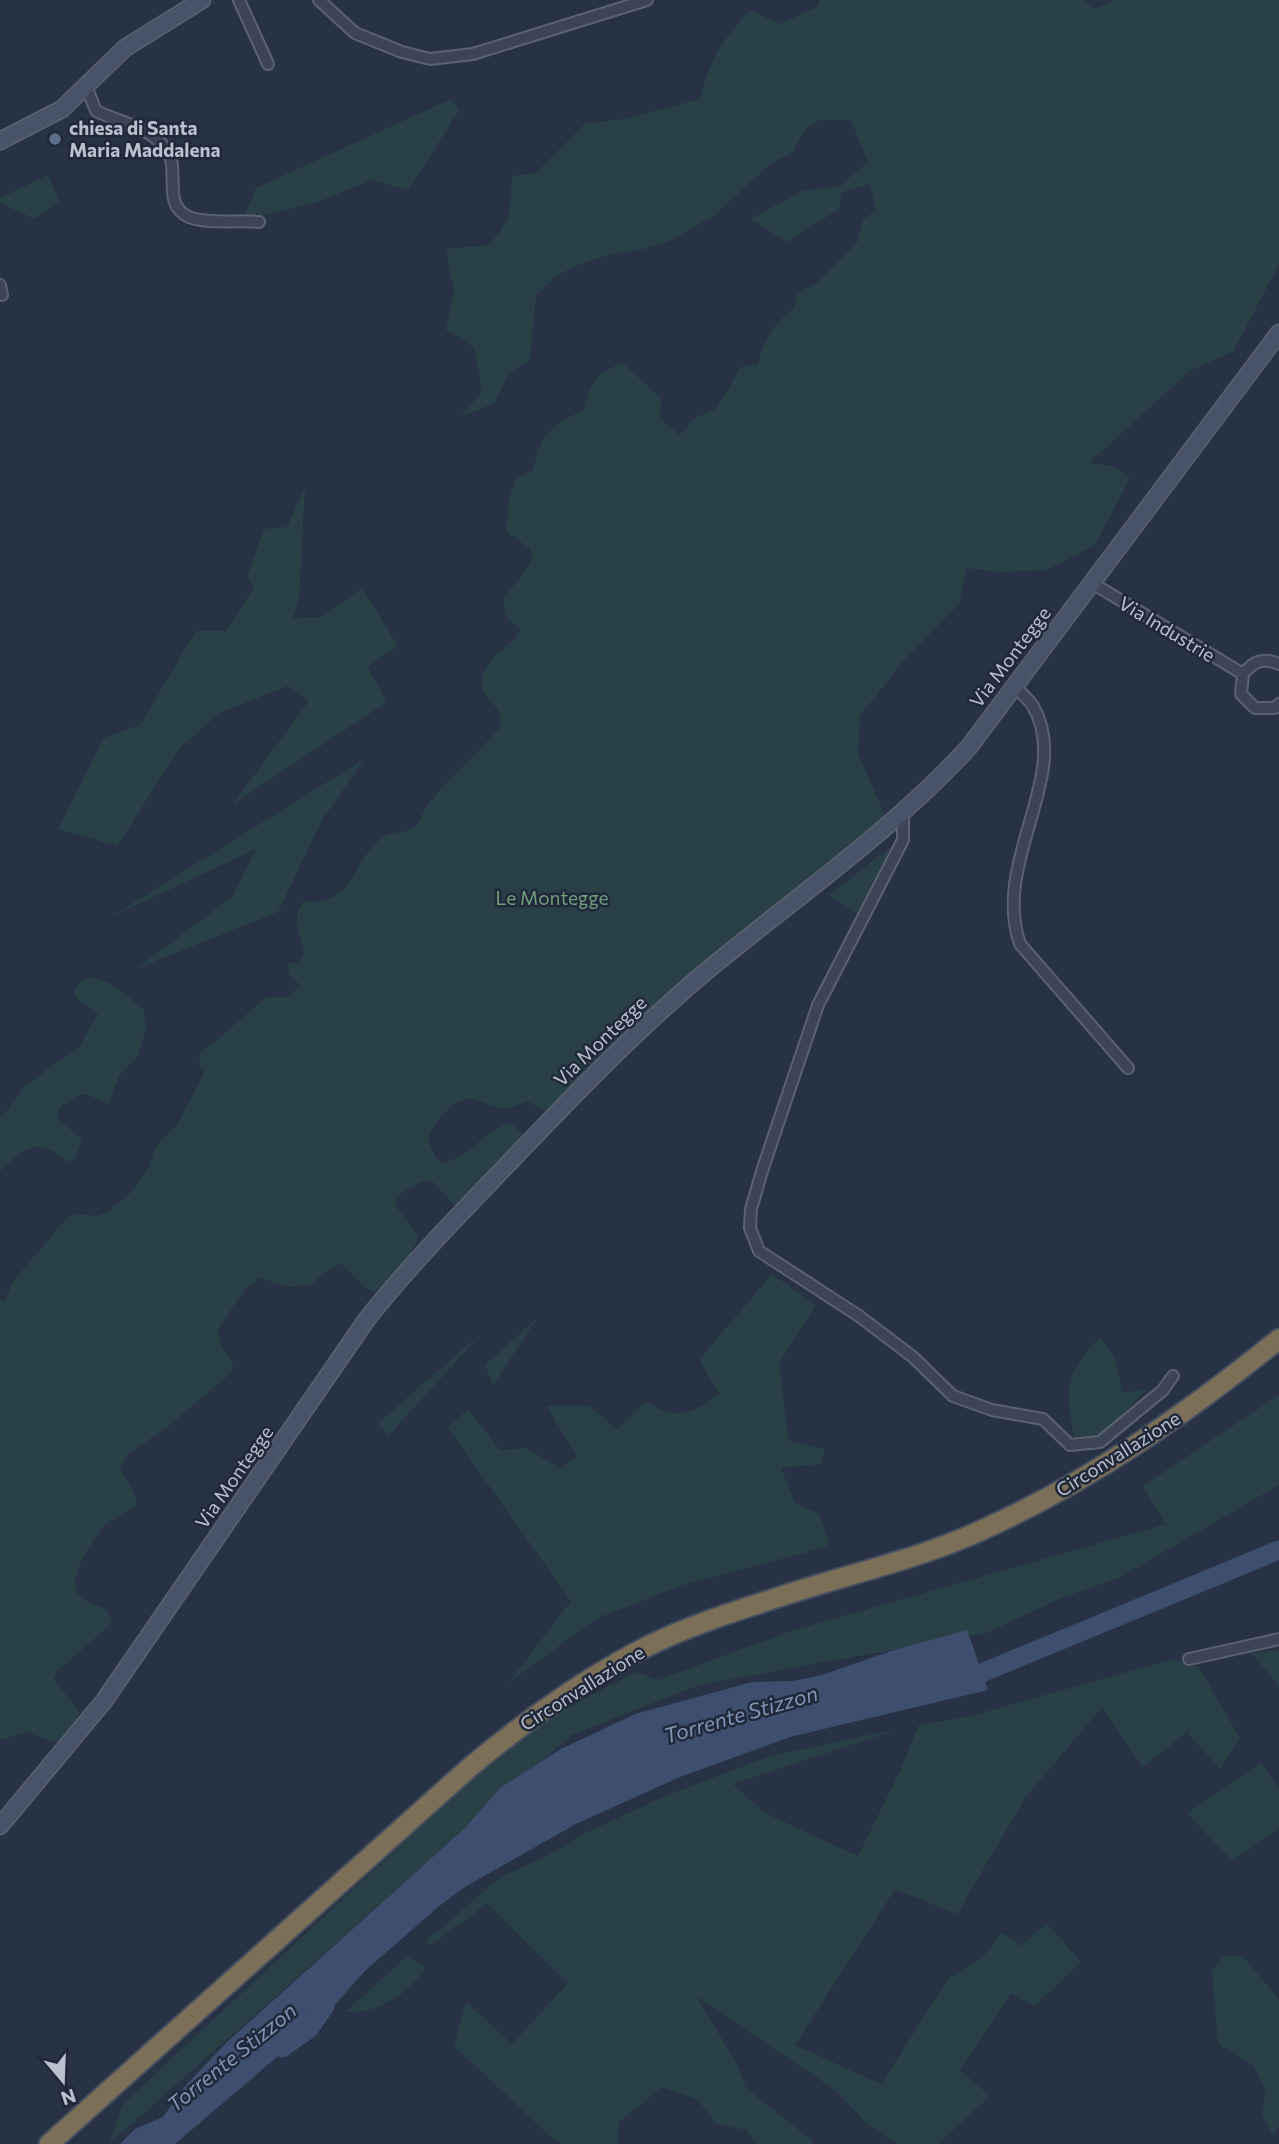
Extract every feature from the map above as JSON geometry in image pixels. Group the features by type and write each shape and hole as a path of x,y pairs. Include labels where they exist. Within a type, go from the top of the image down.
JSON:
{"highway":[{"path":"1279,1324 1252,1347 1247,1365 1261,1363 1279,1353"},
{"name":"Circonvallazione","path":"49,2144 469,1768 514,1730 579,1686 649,1646 728,1614 980,1532 1109,1465 1279,1339"}],"street":[{"path":"239,0 268,64"},
{"path":"319,0 355,33 402,52 430,59 473,54 647,0"},
{"path":"0,141 62,108 125,47 197,3"},
{"path":"86,86 96,111 132,124 165,147 172,160 172,197 177,209 189,217 205,220 259,222"},
{"name":"Via Montegge","path":"0,1826 104,1701 368,1319 403,1274 612,1054 703,974 903,813 969,747 1279,333"},
{"name":"Via Industrie","path":"1092,583 1242,674"},
{"path":"1279,664 1268,660 1253,663 1242,674 1241,694 1255,708 1275,708 1279,705"},
{"path":"1015,686 1032,705 1040,725 1045,754 1041,785 1014,879 1012,921 1020,944 1128,1068"},
{"path":"903,813 903,840 818,1005 785,1100 751,1209 750,1228 759,1251 859,1316 913,1357 953,1396 992,1410 1043,1419 1070,1445 1100,1442 1163,1390 1173,1376"},
{"path":"1189,1659 1279,1639"}],"green space":[{"name":"Le Montegge","path":"820,0 1084,0 1095,9 1115,0 1279,0 1279,264 1233,352 1191,370 1089,463 1112,466 1130,478 1095,545 1047,570 1000,572 966,568 960,603 904,660 860,716 858,753 889,825 829,873 741,931 552,1115 527,1101 510,1108 498,1108 469,1098 449,1108 434,1126 428,1139 435,1157 442,1163 462,1155 504,1126 512,1124 528,1139 458,1209 432,1181 422,1181 397,1196 395,1205 418,1235 413,1249 401,1266 375,1292 369,1290 338,1263 310,1285 288,1287 260,1278 245,1289 218,1329 221,1347 233,1362 232,1372 166,1428 129,1453 120,1469 136,1497 135,1506 102,1528 77,1572 76,1589 80,1596 105,1609 111,1617 109,1626 57,1671 54,1680 80,1712 78,1717 66,1733 54,1742 27,1732 0,1740 0,1301 4,1301 14,1280 68,1217 106,1213 130,1193 149,1167 155,1148 177,1125 205,1071 199,1064 200,1054 267,997 286,997 301,986 288,973 289,963 299,963 304,955 297,914 304,901 320,901 333,897 342,890 372,847 382,838 415,827 436,795 500,727 499,713 484,692 482,678 488,664 521,631 507,618 503,599 533,557 529,548 506,531 509,499 516,479 534,469 539,448 549,432 564,420 584,410 592,385 600,375 623,363 661,398 660,419 680,435 693,419 717,408 741,367 758,364 763,346 776,325 795,307 797,294 818,282 858,241 863,219 876,211 870,184 842,192 839,209 787,242 751,219 802,191 839,186 868,162 851,120 819,120 804,131 793,152 772,163 713,216 670,241 607,255 573,267 555,277 536,295 530,360 510,372 493,404 461,417 482,391 474,347 446,330 454,291 446,249 490,245 509,217 512,176 536,173 586,123 624,119 700,99 708,71 718,50 750,10 780,24 817,7"},
{"path":"451,99 459,111 408,190 372,180 315,203 261,216 245,215 256,188"},
{"path":"48,175 59,201 35,219 0,203 0,198"},
{"path":"305,487 299,600 293,618 322,617 362,588 398,646 367,667 387,702 232,805 309,701 288,686 219,713 179,749 117,846 58,829 104,738 140,725 196,631 226,631 254,587 247,577 264,529 287,527"},
{"path":"364,759 321,822 278,912 136,969 232,897 256,849 109,918"},
{"path":"895,844 858,914 829,895"},
{"path":"91,977 109,983 143,1008 147,1026 138,1055 119,1076 109,1103 82,1094 58,1110 58,1119 82,1139 76,1157 68,1162 48,1149 32,1148 17,1156 0,1171 0,1119 27,1084 79,1047 98,1014 74,996 79,984"},
{"path":"772,1274 816,1305 779,1363 789,1441 825,1449 821,1464 781,1468 795,1503 819,1514 830,1546 680,1586 598,1618 508,1683 571,1601 448,1428 468,1409 500,1450 526,1448 561,1469 577,1456 546,1406 590,1406 617,1430 646,1401 657,1408 675,1413 684,1413 701,1406 720,1394 699,1360"},
{"path":"538,1317 493,1385 485,1365"},
{"path":"485,1330 389,1435 377,1424"},
{"path":"1100,1337 1115,1359 1123,1393 1147,1389 1103,1434 1074,1437 1069,1405 1070,1382 1079,1362"},
{"path":"1279,1395 1279,1485 1119,1578 1064,1597 986,1633 699,1685 571,1735 109,2144 122,2105 479,1772 549,1717 636,1672 658,1680 794,1630 1166,1524 1143,1486"},
{"path":"1279,1650 1279,1687 1252,1653"},
{"path":"1170,1660 1198,1666 1240,1738 1220,1769 1187,1732 1143,1767 1102,1707 1025,1798 957,1914 895,1889 795,2045 881,2084 949,1978 983,1957 1002,1932 1022,1946 1046,1923 1081,1962 1034,2006 1011,1993 960,2070 990,2096 938,2144 897,2144 870,2126 835,2090 696,1996 737,2064 746,2088 813,2141 811,2144 757,2144 746,2130 716,2124 698,2100 662,2087 618,2123 618,2144 563,2144 552,2138 454,2046 466,2002 512,2044 568,1983 487,1904 431,1945 425,1942 499,1878 550,1854 583,1834 663,1797 770,1756 902,1728 733,1784 765,1813 858,1856 919,1725 974,1715"},
{"path":"1261,1763 1279,1789 1279,1829 1232,1861 1187,1813"},
{"path":"408,1955 426,1968 410,1986 381,2006 359,2012 346,2012"},
{"path":"1224,1956 1243,1956 1279,2000 1279,2126 1273,2135 1262,2115 1266,2090 1253,2065 1218,2044 1212,1971"}],"water":[{"path":"967,1630 988,1690 790,1737 680,1777 576,1824 463,1888 438,1907 364,1972 325,2016 175,2144 120,2144 135,2129 163,2117 186,2085 228,2041 465,1828 500,1788 561,1749 635,1714 752,1682 792,1681 819,1676 891,1651"}],"waterway":[{"name":"Torrente Stizzon","path":"961,1684 979,1674 1279,1550"},
{"name":"Torrente Stizzon","path":"282,2048 309,2029 325,2006"}],"place":[{"name":"chiesa di Santa Maria Maddalena","path":"55,139"}]}
